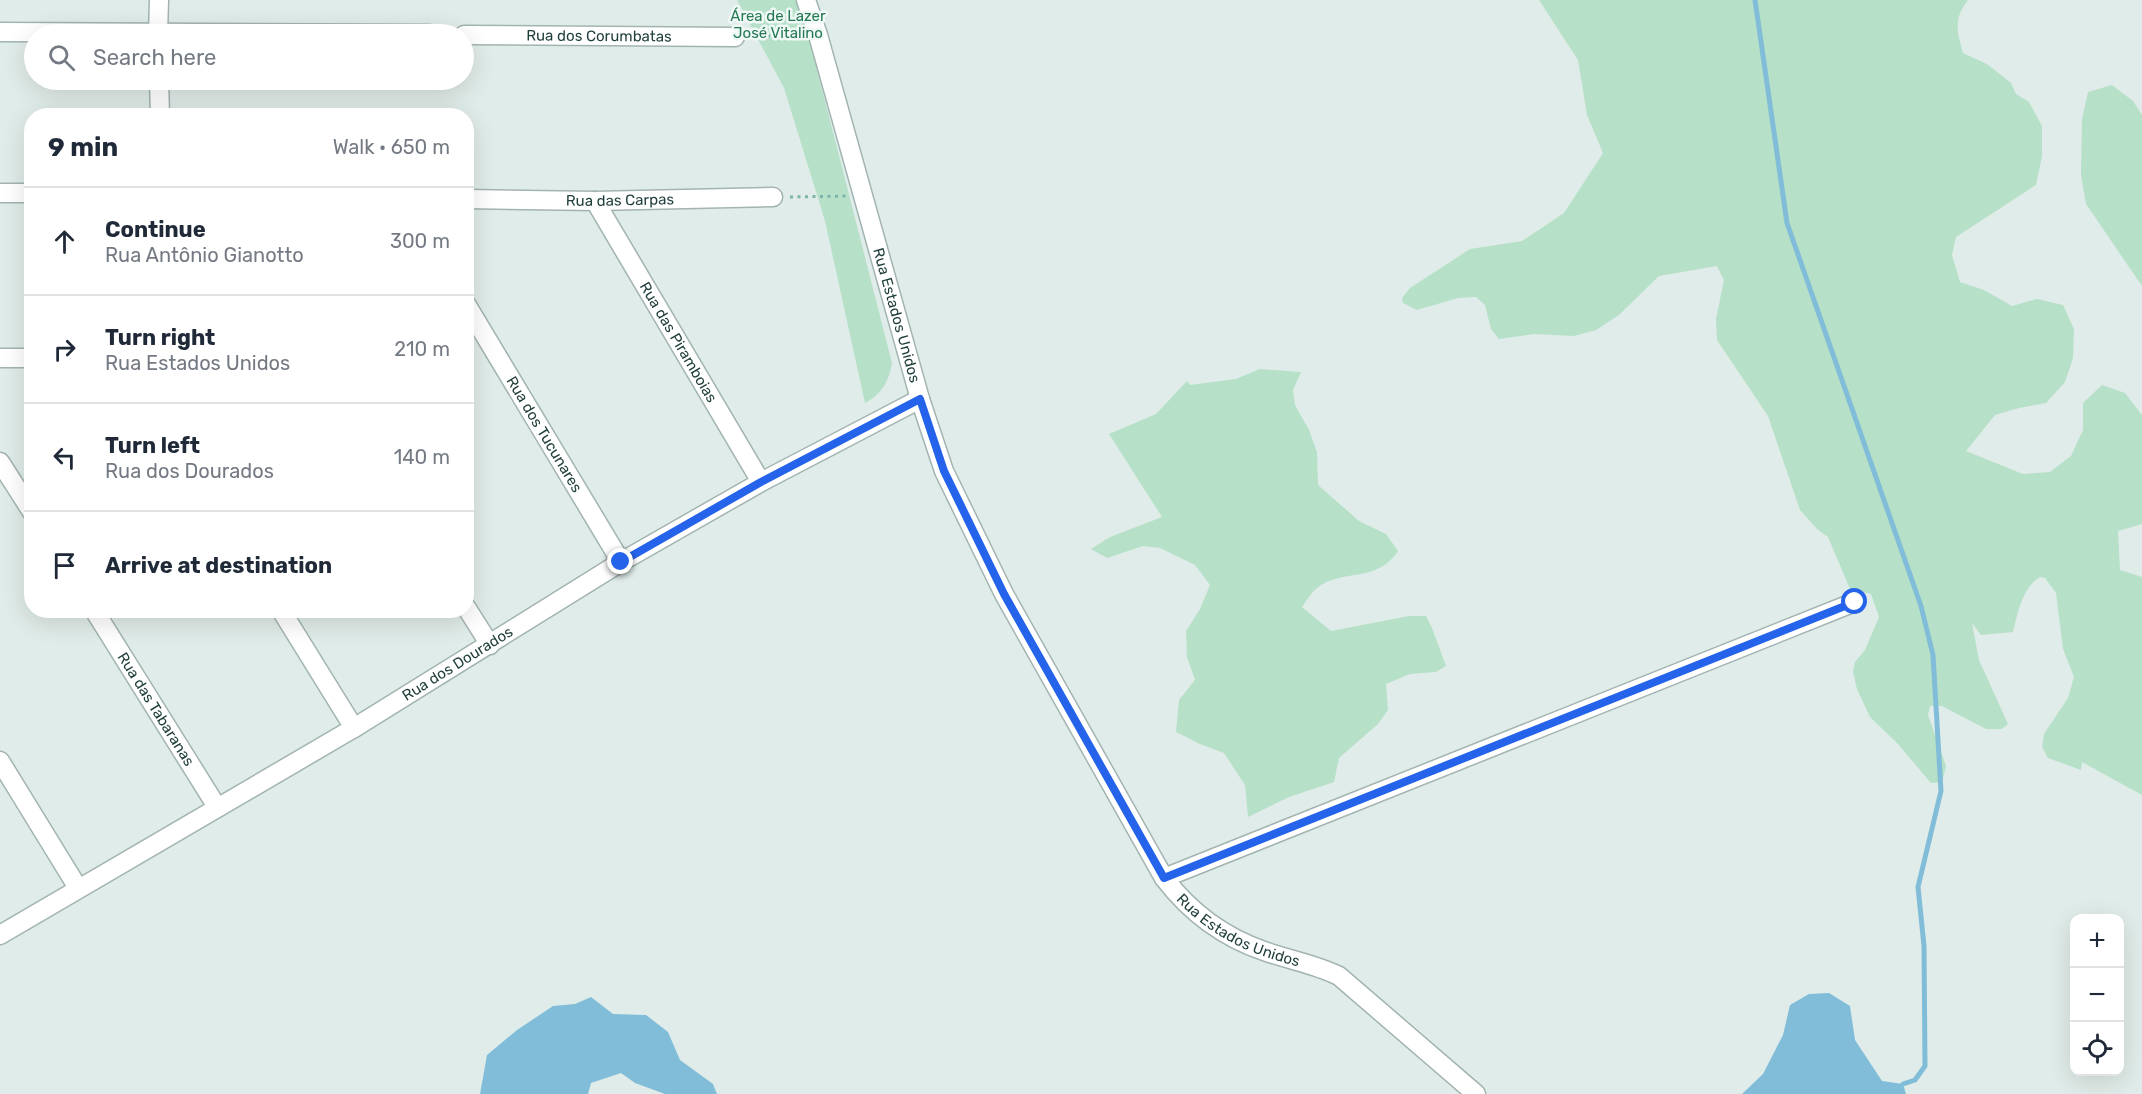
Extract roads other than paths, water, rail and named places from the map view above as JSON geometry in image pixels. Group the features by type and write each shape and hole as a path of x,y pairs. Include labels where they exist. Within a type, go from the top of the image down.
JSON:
{"street":[{"path":"158,24 159,0"},
{"name":"Rua Estados Unidos","path":"806,0 818,35 920,399 944,471 1004,594 1164,878 1188,907 1225,933 1262,951 1323,968 1339,976 1476,1094"},
{"path":"0,32 24,32"},
{"name":"Rua dos Corumbatas","path":"474,35 735,37"},
{"path":"159,90 160,108"},
{"path":"0,194 24,193"},
{"name":"Rua das Carpas","path":"474,199 594,201 774,197"},
{"name":"Rua das Piramboias","path":"594,201 761,482"},
{"name":"Rua dos Tucunares","path":"474,317 621,562"},
{"path":"0,358 24,358"},
{"name":"Rua dos Dourados","path":"0,935 354,728 621,562 761,482 920,399"},
{"path":"0,462 24,500"},
{"path":"1164,878 1855,602"},
{"name":"Rua das Tabaranas","path":"99,618 217,807"},
{"path":"286,618 354,728"},
{"path":"473,618 490,645"},
{"path":"0,761 78,888"}],"water":[{"path":"1829,993 1850,1006 1855,1040 1882,1081 1903,1084 1906,1094 1742,1094 1763,1074 1783,1035 1790,1005 1809,994"},
{"path":"591,997 613,1014 646,1015 668,1032 680,1060 713,1084 717,1094 665,1094 635,1083 621,1073 591,1083 588,1094 480,1094 487,1055 517,1030 553,1006 575,1004"}],"waterway":[{"path":"1755,0 1787,223 1921,606 1933,655 1941,791 1918,887 1924,946 1925,1066 1915,1080 1903,1084"}],"park label":[{"name":"Área de Lazer José Vitalino","path":"778,24"}]}
